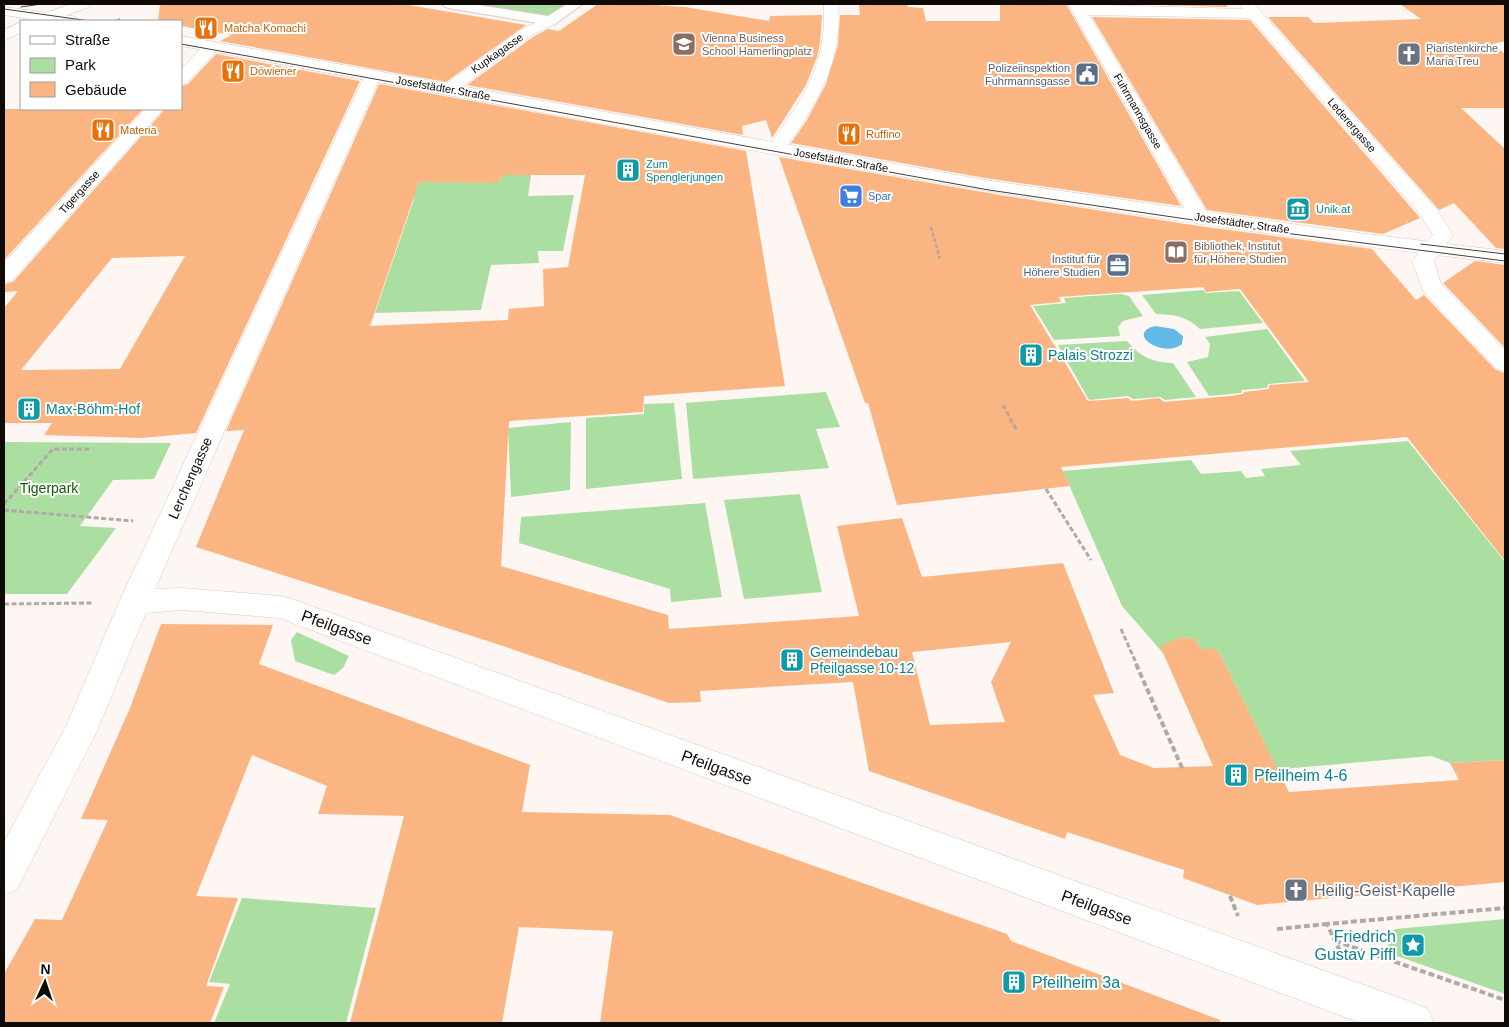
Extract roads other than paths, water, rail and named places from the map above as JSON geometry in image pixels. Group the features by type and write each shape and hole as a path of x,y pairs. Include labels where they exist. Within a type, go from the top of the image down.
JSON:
{"street":[{"path":"42,19 84,4"},
{"path":"448,4 550,21 576,4"},
{"path":"776,149 813,92 825,63 830,36 831,4"},
{"path":"1077,7 1251,9"},
{"name":"Fuhrmannsgasse","path":"1077,7 1200,218"},
{"name":"Lederergasse","path":"1251,9 1427,210 1443,235 1432,248"},
{"path":"4,11 42,19 57,20"},
{"name":"Kupkagasse","path":"447,89 528,32 550,21"},
{"path":"4,36 20,27"},
{"name":"Josefstädter Straße","path":"182,41 985,186 1200,218 1505,257"},
{"path":"182,78 211,47"},
{"name":"Lerchengasse","path":"4,878 80,731 130,617 134,602 373,75"},
{"name":"Tigergasse","path":"4,276 153,110"},
{"path":"1432,248 1423,261 1431,286 1505,364"},
{"name":"Pfeilgasse","path":"134,602 182,599 281,607 1414,1023"}],"water":[{"path":"1155,326 1174,329 1183,336 1182,344 1175,348 1166,349 1150,344 1145,339 1144,334"}],"tram line":[{"path":"21,7 41,4"},
{"path":"4,9 83,20"},
{"path":"182,44 989,190 1261,230 1505,261"},
{"path":"1421,244 1505,254"}],"place":[{"name":"Matcha Komachi","path":"206,28"},
{"name":"Vienna Business School Hamerlingplatz","path":"684,44"},
{"name":"Piaristenkirche Maria Treu","path":"1409,54"},
{"name":"Döwiener","path":"233,71"},
{"name":"Polizeiinspektion Fuhrmannsgasse","path":"1087,74"},
{"name":"Materia","path":"103,130"},
{"name":"Ruffino","path":"849,134"},
{"name":"Zum Spenglerjungen","path":"628,170"},
{"name":"Spar","path":"851,196"},
{"name":"Unik.at","path":"1298,209"},
{"name":"Bibliothek, Institut für Höhere Studien","path":"1176,252"},
{"name":"Institut für Höhere Studien","path":"1118,265"},
{"name":"Palais Strozzi","path":"1031,355"},
{"name":"Max-Böhm-Hof","path":"29,409"},
{"name":"Gemeindebau Pfeilgasse 10-12","path":"792,660"},
{"name":"Pfeilheim 4-6","path":"1236,775"},
{"name":"Heilig-Geist-Kapelle","path":"1296,890"},
{"name":"Friedrich Gustav Piffl","path":"1413,945"},
{"name":"Pfeilheim 3a","path":"1014,982"}],"park label":[{"name":"Tigerpark","path":"49,488"}]}
